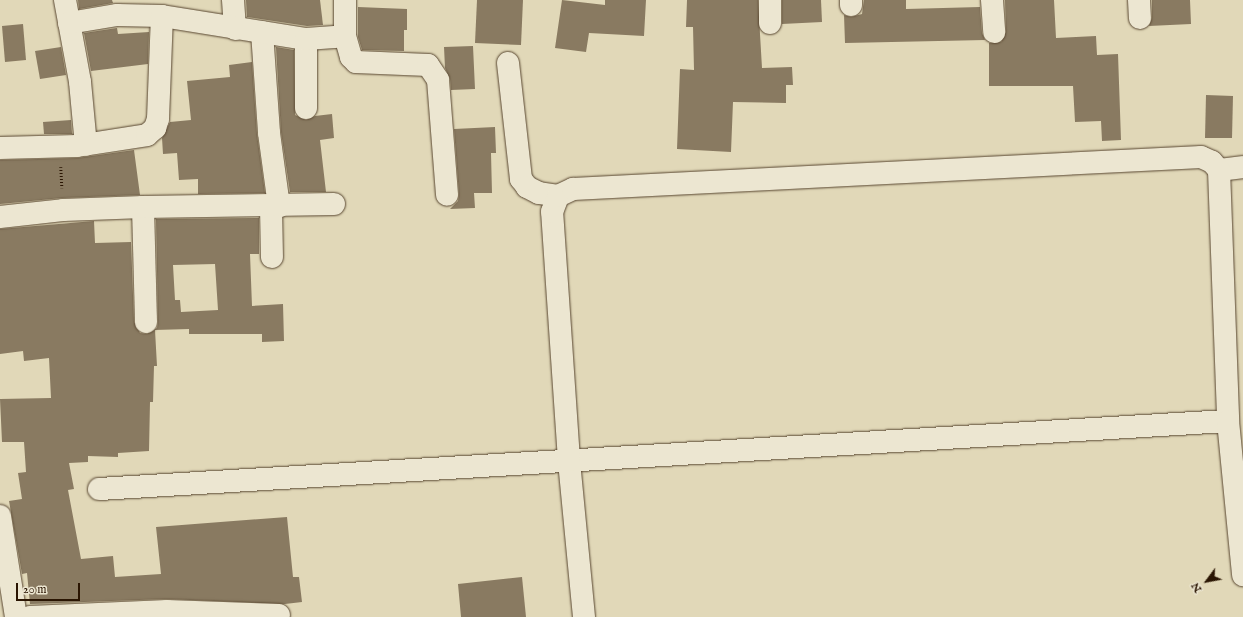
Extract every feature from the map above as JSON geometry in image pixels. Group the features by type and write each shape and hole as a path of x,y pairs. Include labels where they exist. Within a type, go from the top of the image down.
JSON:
{"street":[{"path":"66,0 80,82 86,145"},
{"path":"233,0 235,29"},
{"path":"345,0 345,36 351,57 356,62 428,65 438,80 447,195"},
{"path":"770,0 770,23"},
{"path":"992,0 994,32"},
{"path":"69,23 118,15 162,16 235,29 306,39 345,36"},
{"path":"0,148 86,145 148,135 155,128 161,95 162,16"},
{"path":"262,32 275,206 272,257"},
{"path":"306,39 306,108"},
{"path":"508,63 521,179 527,187 539,193 558,196 573,189 1201,157 1212,162 1219,170 1228,421 1243,575"},
{"path":"1219,170 1243,168"},
{"path":"558,196 552,212 569,460 584,617"},
{"path":"0,217 63,210 143,207 334,204"},
{"path":"143,207 146,322"},
{"path":"98,489 297,479 569,460 1228,421"},
{"path":"0,516 16,617"},
{"path":"30,617 168,611 279,615"}],"path":[{"path":"60,146 63,210"}],"building":[{"path":"78,0 112,0 113,3 79,9"},
{"path":"246,0 320,0 323,25 307,26 247,17"},
{"path":"477,0 523,0 521,45 475,43"},
{"path":"562,0 605,5 605,0 646,0 644,36 589,33 586,52 555,48"},
{"path":"687,0 758,0 762,68 792,67 793,85 786,85 786,103 733,102 731,152 677,149 680,69 694,70 693,27 686,27"},
{"path":"782,0 821,0 822,22 782,24"},
{"path":"864,0 906,0 906,9 980,7 982,33 985,40 845,43 844,15 851,17 862,14"},
{"path":"1005,0 1054,0 1056,38 1096,36 1097,55 1118,54 1121,140 1102,141 1101,121 1075,122 1073,86 989,86 989,43 1001,42 1006,32"},
{"path":"1152,0 1190,0 1191,24 1149,26 1152,18"},
{"path":"358,7 407,9 407,30 404,30 404,51 362,50 358,37"},
{"path":"23,24 26,60 5,62 2,26"},
{"path":"117,28 118,34 149,32 148,64 91,71 84,33"},
{"path":"473,46 475,89 451,90 450,79 445,68 444,47"},
{"path":"61,47 66,75 40,79 35,51"},
{"path":"276,47 294,50 295,115 306,120 315,116 332,114 334,138 320,140 326,192 290,192 281,132"},
{"path":"252,62 257,134 265,193 198,194 198,179 179,180 177,153 163,154 162,138 170,122 191,120 187,81 230,77 229,65"},
{"path":"1206,95 1233,96 1232,138 1205,138"},
{"path":"71,120 72,134 44,134 43,122"},
{"path":"495,127 496,153 491,153 492,193 474,193 475,208 450,209 458,201 459,194 454,129"},
{"path":"134,150 140,195 62,198 0,204 0,160 77,158"},
{"path":"259,218 259,254 250,254 252,306 283,304 284,341 262,342 262,334 189,334 189,329 155,330 157,366 154,366 153,402 150,402 149,451 118,453 118,457 88,456 88,462 69,463 74,489 68,490 81,559 113,556 115,577 161,574 156,527 287,517 293,577 299,577 302,602 285,604 166,599 30,604 27,573 22,574 9,501 22,499 18,473 26,472 24,442 2,442 0,399 51,398 49,358 24,361 23,351 0,354 0,229 94,221 95,243 131,242 134,322 140,333 147,334 157,328 158,322 156,219","holes":["215,264 218,310 181,312 180,300 175,300 173,265"]},
{"path":"522,577 526,617 461,617 458,584"}]}
